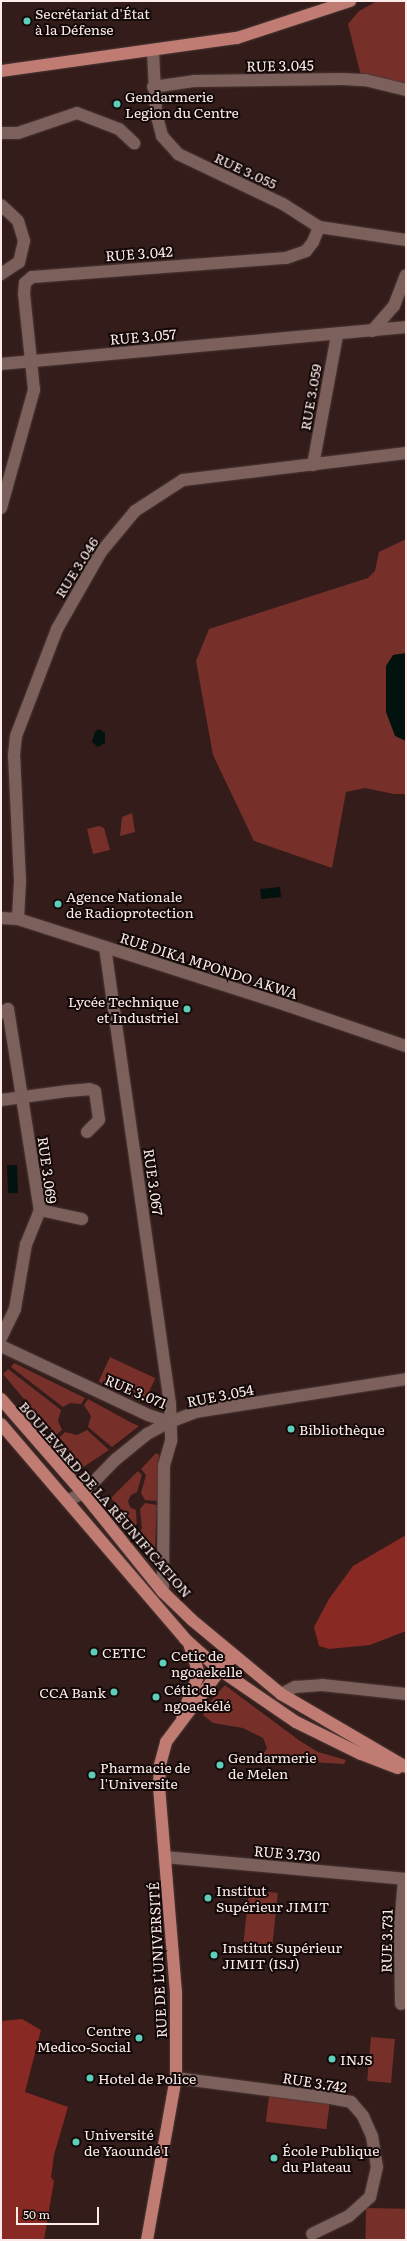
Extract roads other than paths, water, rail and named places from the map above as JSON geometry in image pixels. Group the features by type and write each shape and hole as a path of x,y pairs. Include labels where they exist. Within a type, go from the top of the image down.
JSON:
{"main road":[{"path":"1,71 153,51 237,38 348,2"},
{"name":"BOULEVARD DE LA RÉUNIFICATION","path":"1,1399 83,1493 163,1592 234,1656 281,1694 406,1767"},
{"path":"1,1424 186,1639 220,1670 296,1722 361,1754 406,1772"},
{"name":"RUE DE L'UNIVERSITÉ","path":"176,1729 199,1674 186,1639"},
{"name":"RUE DE L'UNIVERSITÉ","path":"147,2240 176,2078 176,1994 165,1857 160,1765 166,1742 220,1670 234,1656"}],"street":[{"name":"RUE 3.055","path":"153,51 153,87 156,113 162,136 178,154 283,204 319,227 406,240"},
{"name":"RUE 3.045","path":"153,87 194,81 343,79 365,80 406,90"},
{"path":"1,133 18,133 77,113 119,129 134,143"},
{"path":"1,205 18,221 24,241 19,262 1,274"},
{"name":"RUE 3.042","path":"33,361 24,294 25,283 32,277 286,258 306,251 313,242 319,227"},
{"path":"372,331 394,306 406,274"},
{"name":"RUE 3.057","path":"1,364 337,335 406,327"},
{"name":"RUE 3.059","path":"313,464 337,335"},
{"path":"1,508 33,399 33,361"},
{"name":"RUE 3.046","path":"18,919 20,881 14,755 16,736 57,630 101,552 135,511 183,480 406,453"},
{"name":"RUE DIKA MPONDO AKWA","path":"1,918 18,919 406,1046"},
{"name":"RUE 3.067","path":"105,947 170,1404 170,1422"},
{"name":"RUE 3.069","path":"1,1013 8,1009 40,1210 26,1244 15,1309 1,1338"},
{"path":"2,1100 68,1091 89,1089 95,1091 99,1120 87,1132"},
{"path":"40,1210 82,1219"},
{"name":"RUE 3.071","path":"1,1346 148,1415 170,1422 171,1441 164,1466 163,1592"},
{"name":"RUE 3.054","path":"67,1501 83,1493 122,1454 147,1434 170,1422 196,1412 406,1379"},
{"path":"281,1694 294,1687 322,1684 406,1694"},
{"name":"RUE 3.730","path":"165,1857 405,1879"},
{"name":"RUE 3.731","path":"402,2004 400,1927 405,1879"},
{"name":"RUE 3.742","path":"176,2078 331,2098 351,2102 364,2116 372,2136 377,2167 370,2197 349,2216 312,2234"}],"place":[{"name":"Secrétariat d'État à la Défense","path":"27,21"},
{"name":"Gendarmerie Legion du Centre","path":"117,104"},
{"name":"Agence Nationale de Radioprotection","path":"58,904"},
{"name":"Lycée Technique et Industriel","path":"187,1009"},
{"name":"Bibliothèque","path":"291,1429"},
{"name":"CETIC","path":"94,1652"},
{"name":"Cetic de ngoaekelle","path":"163,1663"},
{"name":"CCA Bank","path":"114,1692"},
{"name":"Cétic de ngoaekélé","path":"156,1697"},
{"name":"Gendarmerie de Melen","path":"220,1765"},
{"name":"Pharmacie de l'Universite","path":"92,1775"},
{"name":"Institut Supérieur JIMIT","path":"208,1898"},
{"name":"Institut Supérieur JIMIT (ISJ)","path":"214,1955"},
{"name":"Centre Medico-Social","path":"139,2038"},
{"name":"INJS","path":"332,2059"},
{"name":"Hotel de Police","path":"90,2078"},
{"name":"Université de Yaoundé I","path":"76,2142"},
{"name":"École Publique du Plateau","path":"274,2158"}]}
